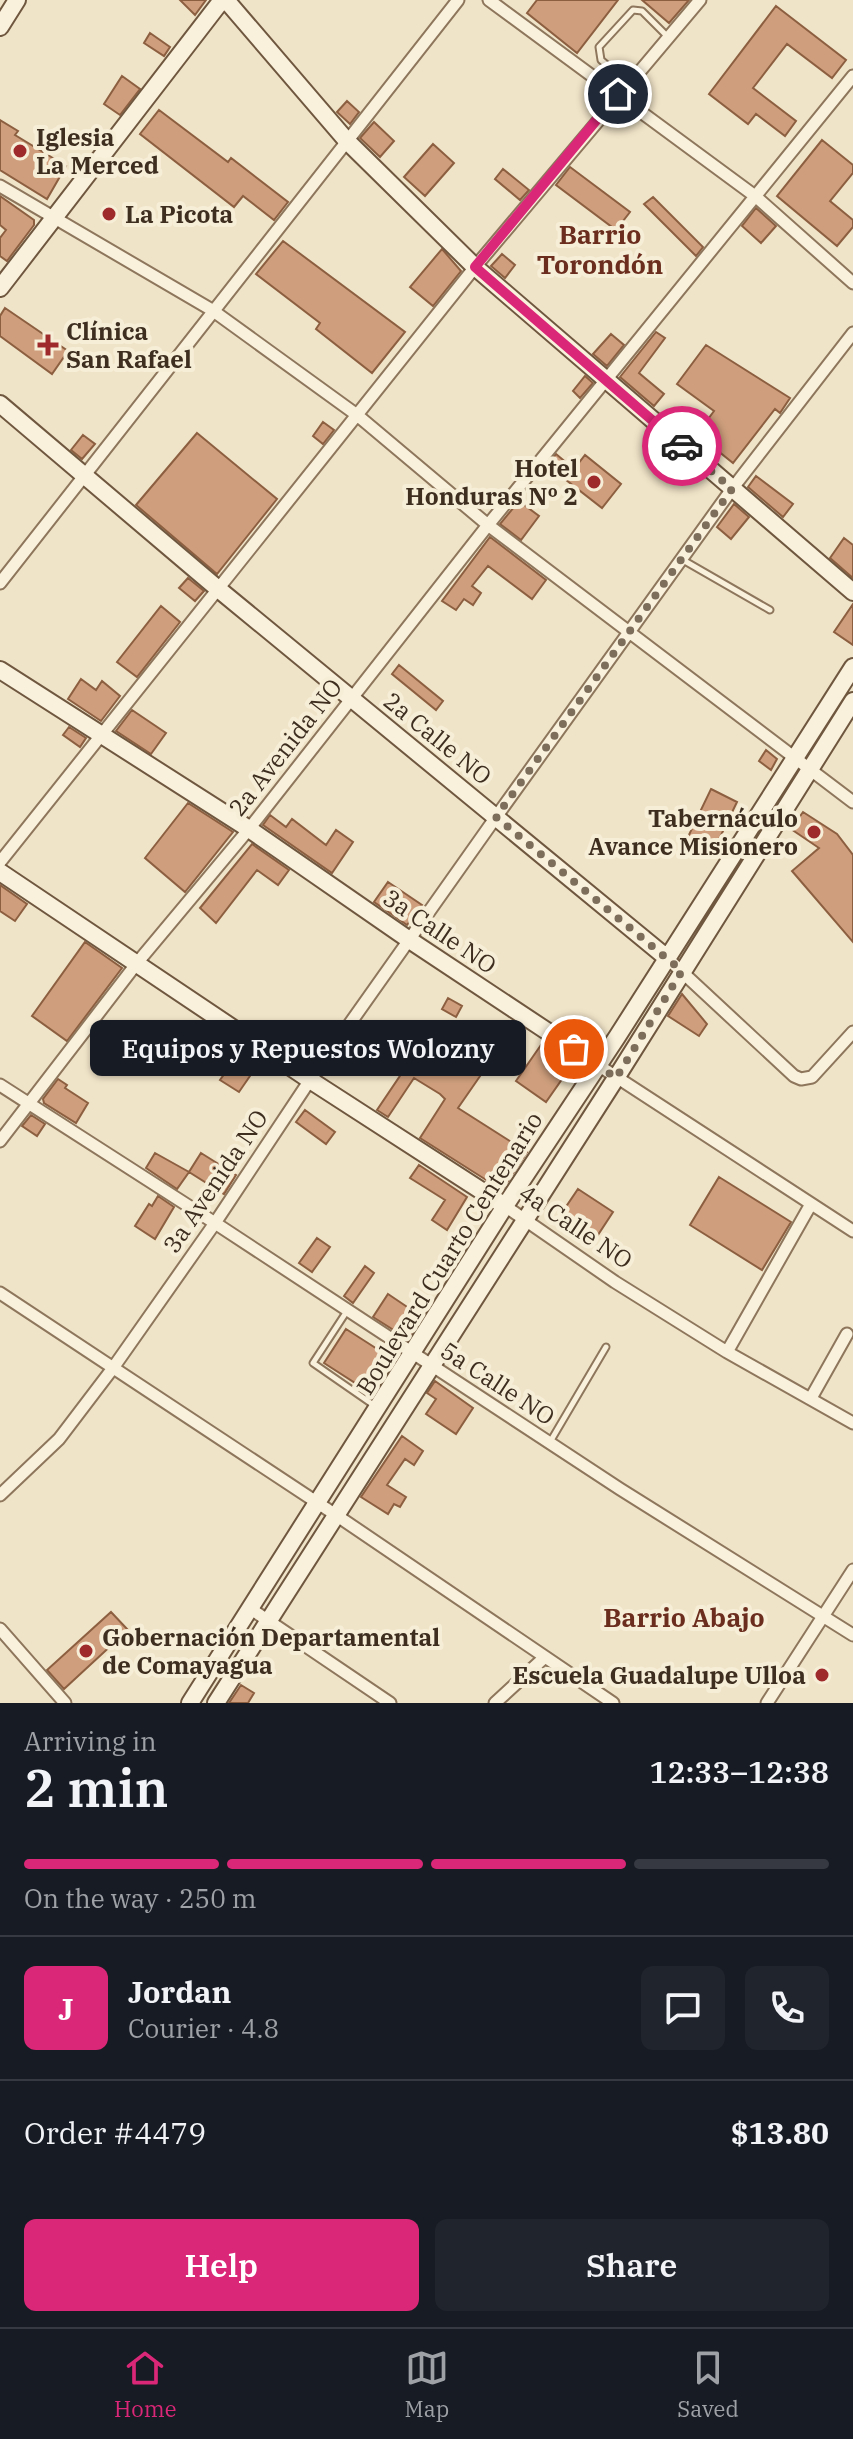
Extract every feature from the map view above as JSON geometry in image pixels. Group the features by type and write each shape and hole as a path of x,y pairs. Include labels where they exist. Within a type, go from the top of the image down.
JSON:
{"street":[{"path":"0,27 17,0"},
{"path":"0,288 224,0 347,141 475,267 853,592"},
{"path":"0,583 458,0"},
{"path":"489,0 755,196 853,283"},
{"path":"0,862 475,267 700,0"},
{"name":"2a Avenida NO","path":"0,1141 137,963 249,829 488,525 853,76"},
{"path":"0,186 53,220 212,310 357,415 488,525 853,802"},
{"name":"3a Avenida NO","path":"0,1495 59,1439 113,1368 408,939 732,489 853,333"},
{"name":"2a Calle NO","path":"0,404 217,588 667,958 794,1076 801,1079 812,1077 853,1032"},
{"name":"Boulevard Cuarto Centenario","path":"190,1703 319,1504 505,1206 853,667"},
{"name":"3a Calle NO","path":"0,670 249,829 616,1078 853,1231"},
{"name":"Boulevard Cuarto Centenario","path":"216,1703 853,701"},
{"name":"4a Calle NO","path":"0,872 615,1282 727,1352 853,1423"},
{"name":"5a Calle NO","path":"0,1085 549,1443 853,1635"},
{"path":"727,1352 811,1204"},
{"path":"0,1293 613,1703"},
{"path":"811,1398 847,1334"},
{"path":"767,1703 853,1570"},
{"path":"251,1609 390,1703"},
{"path":"0,1629 65,1703"},
{"path":"495,1703 545,1657"}],"lane":[{"path":"628,83 601,60 599,47 629,12 642,11 668,37"},
{"path":"682,559 770,610"},
{"path":"348,1310 313,1363 379,1409"},
{"path":"549,1443 606,1347"}],"building":[{"path":"180,0 206,0 195,15"},
{"path":"537,0 618,0 577,53 527,13"},
{"path":"642,0 689,0 669,23"},
{"path":"776,6 846,60 832,78 787,44 753,88 796,121 785,136 756,114 748,124 709,94"},
{"path":"150,33 170,47 164,56 144,43"},
{"path":"122,76 140,89 120,115 104,104"},
{"path":"347,101 359,112 350,124 337,112"},
{"path":"159,110 228,162 231,158 288,202 274,220 243,196 234,207 140,134"},
{"name":"Iglesia La Merced","path":"0,120 18,131 15,135 66,166 47,199 0,170"},
{"path":"374,122 394,141 380,157 360,138"},
{"path":"822,140 853,165 853,173 830,201 853,220 853,227 837,246 777,196"},
{"path":"433,144 454,163 425,196 404,177"},
{"path":"570,167 630,212 616,230 556,185"},
{"path":"503,169 529,190 520,200 495,179"},
{"path":"0,196 34,220 34,225 7,261 0,256 0,238 6,230 0,225"},
{"path":"653,197 703,247 696,256 644,204"},
{"path":"756,208 776,226 761,243 742,226"},
{"path":"283,241 405,332 372,373 316,329 320,323 256,274"},
{"path":"442,249 461,271 433,306 410,287"},
{"path":"502,254 515,265 505,278 491,266"},
{"name":"Clínica San Rafael","path":"5,308 68,351 52,374 0,336 0,316"},
{"path":"656,332 665,338 639,373 664,394 654,406 620,377"},
{"path":"611,334 624,345 607,366 593,354"},
{"path":"706,345 790,398 780,413 775,409 733,463 697,434 714,411 677,384"},
{"path":"585,376 593,383 580,398 573,391"},
{"path":"323,422 334,430 323,444 313,436"},
{"path":"197,433 277,499 217,574 136,505"},
{"path":"83,435 95,444 82,459 71,450"},
{"name":"Hotel Honduras Nº 2","path":"556,454 574,469 585,455 621,484 602,508 547,465"},
{"path":"756,476 793,504 783,517 748,487"},
{"path":"519,501 539,516 521,540 500,524"},
{"path":"734,504 749,517 731,539 717,527"},
{"path":"490,537 546,580 532,599 488,566 472,586 481,593 473,605 464,599 456,610 442,601"},
{"path":"844,538 853,545 853,578 830,558"},
{"path":"188,578 204,591 195,601 179,588"},
{"path":"853,604 853,645 834,632"},
{"path":"161,606 180,622 137,677 117,662"},
{"path":"399,665 443,701 436,710 392,674"},
{"path":"81,679 96,690 102,681 120,696 101,721 68,699"},
{"path":"132,710 166,733 151,754 116,731"},
{"path":"69,727 86,738 80,747 63,735"},
{"path":"766,750 777,759 771,770 759,761"},
{"path":"711,789 737,802 712,854 686,841"},
{"path":"188,803 233,832 185,892 145,858"},
{"path":"803,812 837,834 853,855 853,942 792,871 819,848 791,829"},
{"path":"270,815 286,827 292,819 326,845 336,830 353,842 332,873 263,825"},
{"path":"252,844 289,870 278,885 257,870 216,923 200,908"},
{"path":"388,882 422,905 407,925 374,902"},
{"path":"0,885 27,904 15,921 0,911"},
{"path":"85,942 122,968 67,1041 32,1016"},
{"path":"682,994 707,1024 699,1036 668,1016"},
{"path":"448,998 462,1006 456,1017 442,1009"},
{"path":"444,1031 485,1069 458,1108 527,1152 502,1190 420,1138 445,1099 440,1094 414,1078 388,1117 377,1110 404,1070 410,1074"},
{"path":"543,1042 574,1062 546,1102 516,1081"},
{"path":"243,1048 261,1060 239,1092 220,1080"},
{"path":"58,1079 67,1085 65,1088 88,1103 76,1123 44,1103 43,1099"},
{"path":"305,1110 335,1132 326,1144 296,1122"},
{"path":"31,1115 45,1124 37,1136 22,1126"},
{"path":"155,1153 189,1172 177,1189 146,1168"},
{"path":"201,1153 236,1175 224,1194 189,1172"},
{"path":"419,1165 467,1197 447,1230 432,1220 445,1200 410,1178"},
{"path":"719,1177 791,1222 762,1270 690,1225"},
{"path":"578,1189 613,1212 592,1244 557,1220"},
{"path":"158,1196 174,1207 155,1239 135,1226"},
{"path":"317,1238 330,1247 312,1272 299,1263"},
{"path":"365,1266 374,1273 353,1303 344,1296"},
{"path":"388,1294 422,1317 408,1339 373,1317"},
{"path":"346,1329 385,1354 363,1388 324,1363"},
{"path":"435,1381 473,1408 456,1434 426,1414 436,1399 427,1393"},
{"path":"402,1436 423,1451 414,1465 405,1459 387,1485 406,1497 400,1507 394,1504 388,1514 361,1497"},
{"name":"Gobernación Departamental de Comayagua","path":"111,1612 128,1630 64,1689 47,1670"},
{"path":"241,1685 254,1693 248,1703 229,1703"}],"way so far":[{"path":"574,1049 616,1078 682,971 496,817 732,489 682,446"}],"place":[{"name":"Iglesia La Merced","path":"20,151"},
{"name":"La Picota","path":"109,214"},
{"name":"Clínica San Rafael","path":"48,345"},
{"name":"Hotel Honduras Nº 2","path":"594,482"},
{"name":"Tabernáculo Avance Misionero","path":"814,832"},
{"name":"Equipos y Repuestos Wolozny","path":"574,1049"},
{"name":"Gobernación Departamental de Comayagua","path":"86,1651"},
{"name":"Escuela Guadalupe Ulloa","path":"822,1675"}],"district":[{"name":"Barrio Torondón","path":"600,249"},
{"name":"Barrio Abajo","path":"684,1617"}],"route":[{"path":"618,94 475,267 682,446"}]}
